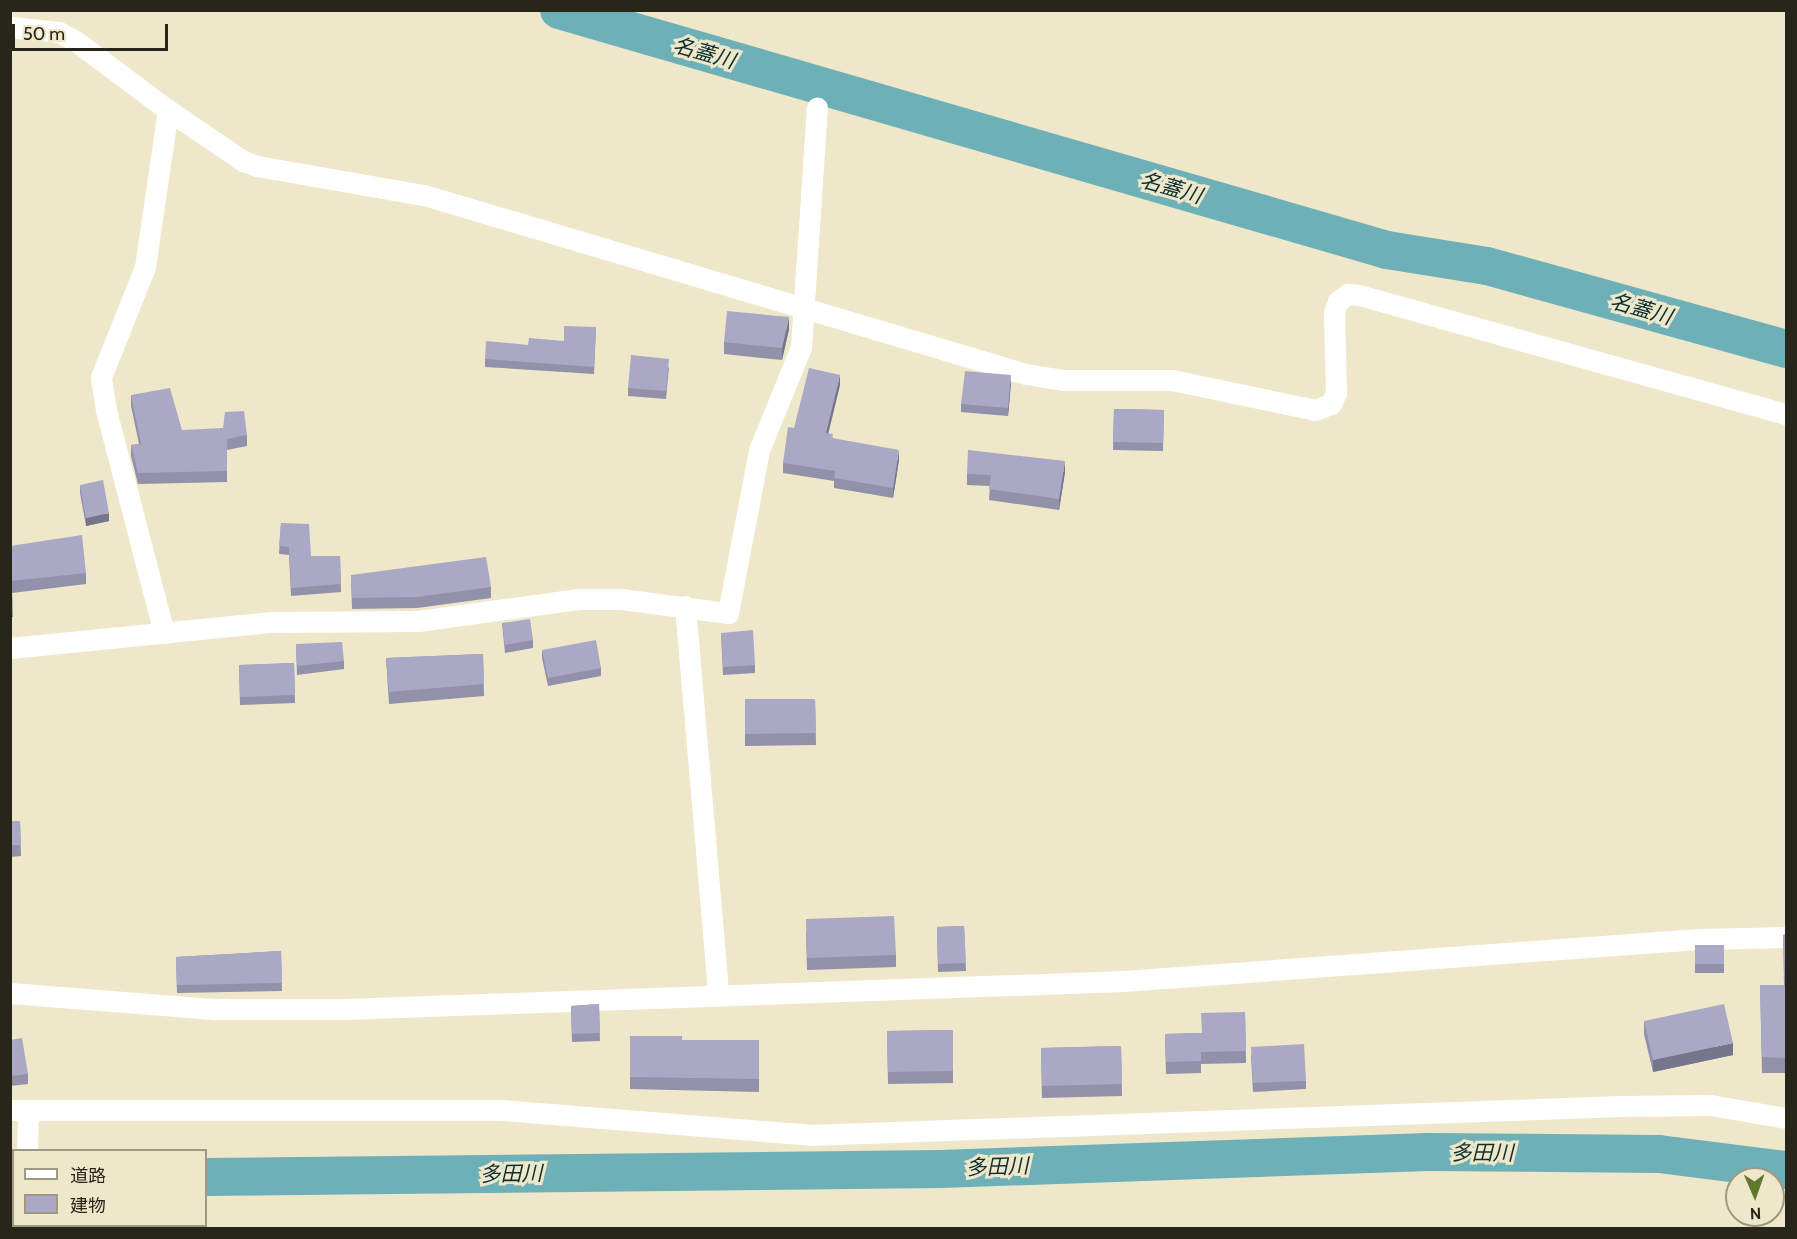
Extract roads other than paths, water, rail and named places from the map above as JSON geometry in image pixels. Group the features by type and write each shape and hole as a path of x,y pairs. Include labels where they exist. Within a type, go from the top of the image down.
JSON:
{"street":[{"path":"10,27 59,32 243,161 257,166 424,195 1026,374 1063,380 1172,380 1315,411 1331,404 1336,393 1334,312 1338,301 1348,294 1359,295 1786,414"},
{"path":"10,648 272,622 418,621 579,599 621,599 728,613 759,450 801,347 801,308 817,108"},
{"path":"164,633 106,410 101,377 145,267 168,110"},
{"path":"685,606 718,993"},
{"path":"10,993 215,1009 345,1009 718,993 1124,981 1697,939 1786,937"},
{"path":"27,1149 22,1113 502,1110 810,1135 1621,1106 1710,1105 1786,1118"}],"waterway":[{"name":"名蓋川","path":"559,10 1387,250 1487,266 1786,349"},
{"name":"多田川","path":"207,1177 941,1169 1428,1152 1659,1154 1786,1170"}]}
